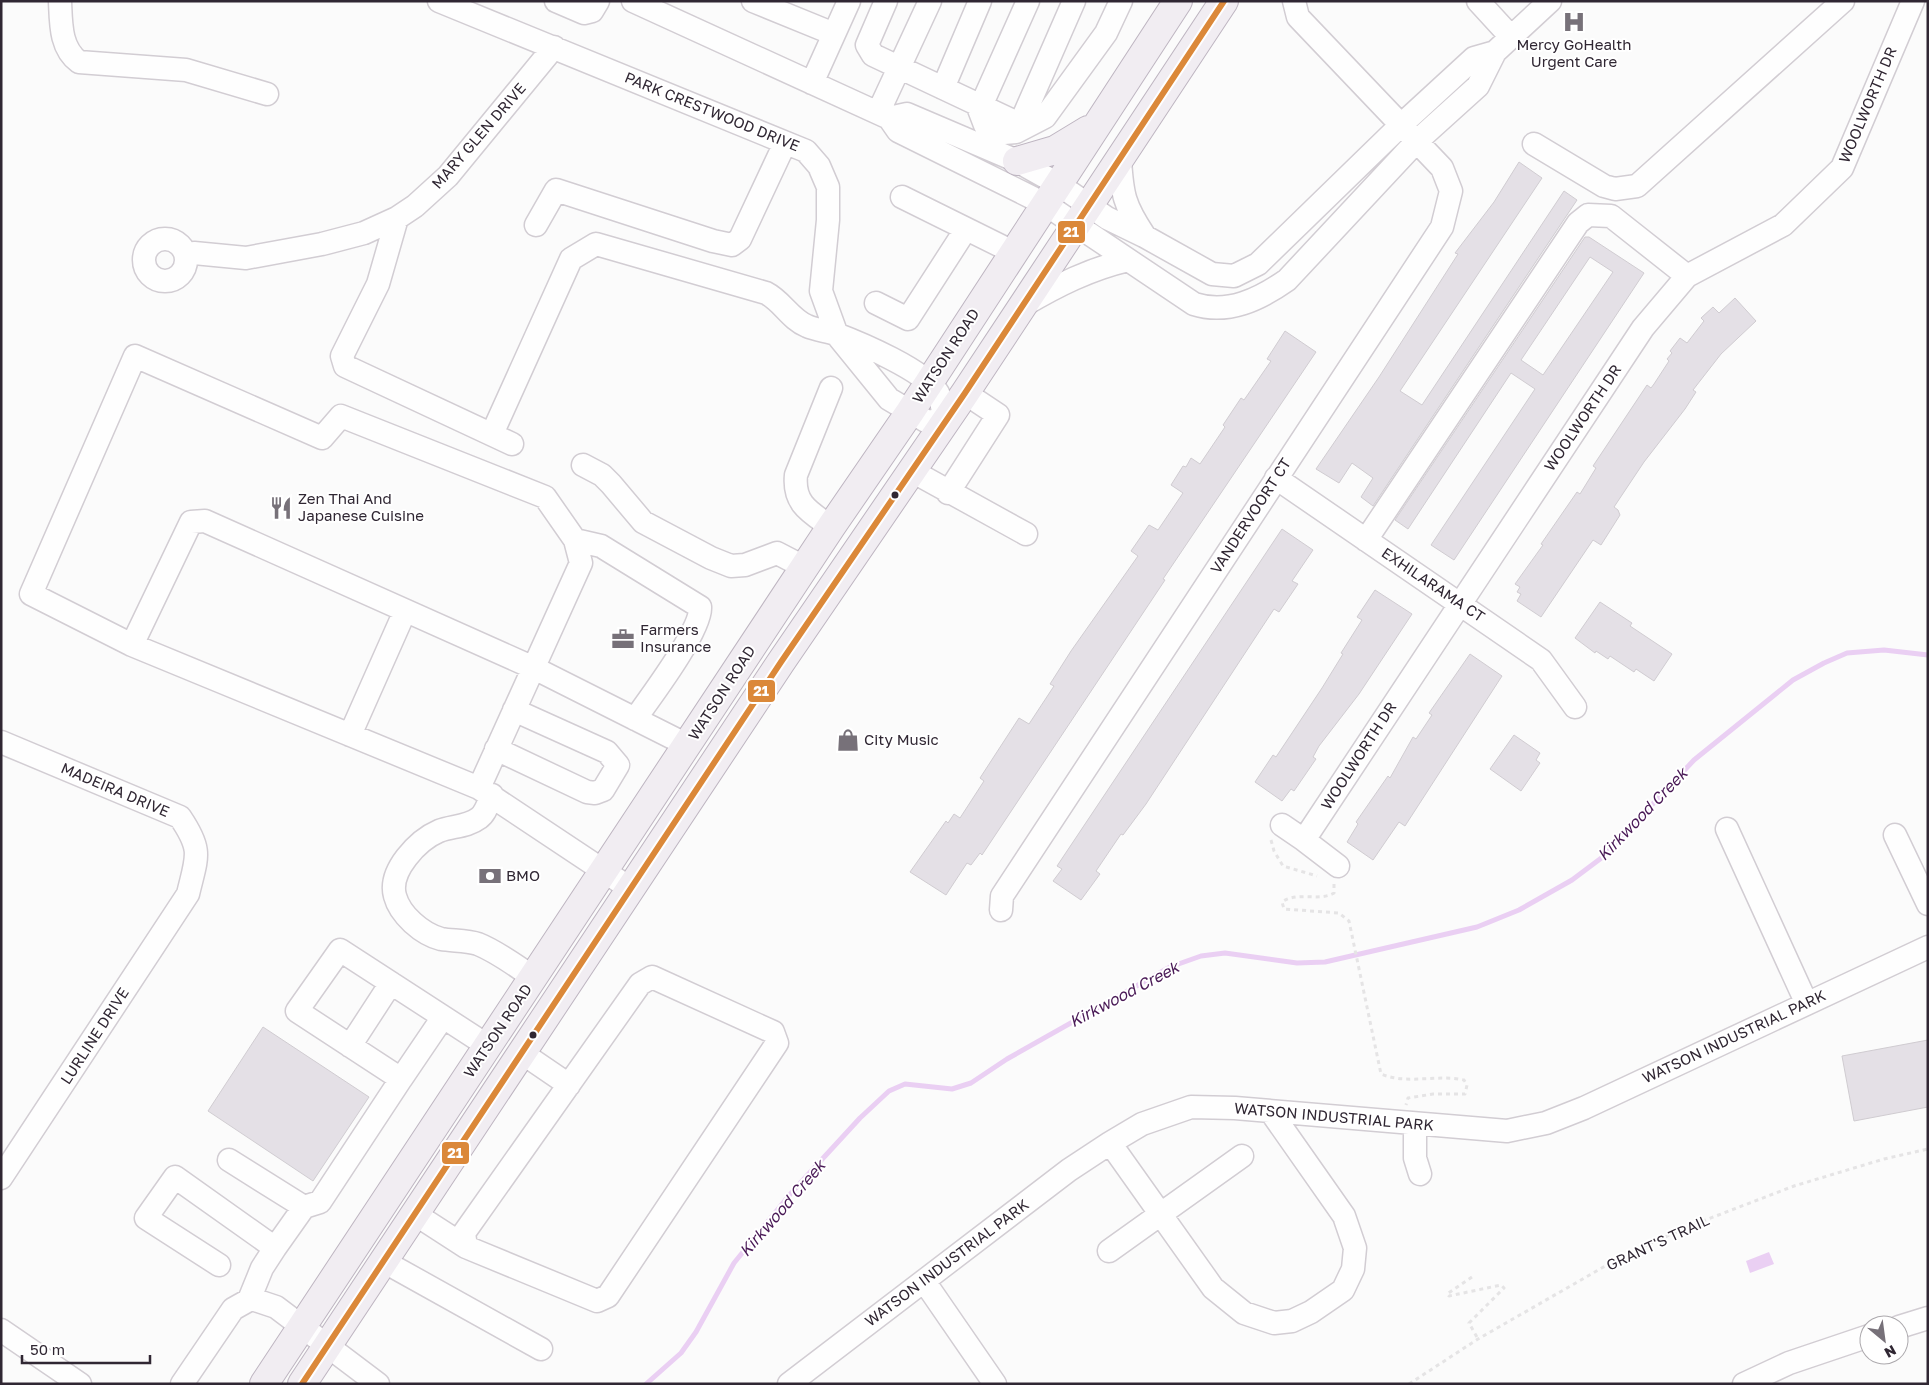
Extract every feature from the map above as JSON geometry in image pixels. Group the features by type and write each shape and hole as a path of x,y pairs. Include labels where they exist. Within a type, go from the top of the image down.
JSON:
{"main road":[{"name":"WATSON ROAD","path":"264,1384 804,567 910,412 1178,1"},
{"path":"302,1384 781,662 946,422 1224,1"},
{"path":"1017,161 1055,150 1097,123"}],"street":[{"path":"60,1 62,37 74,58 79,62 186,70 267,94"},
{"name":"PARK CRESTWOOD DRIVE","path":"439,1 806,151 819,166 828,187 828,220 821,291 837,335 889,399 926,421 946,422"},
{"path":"556,1 584,13 592,11 598,1"},
{"path":"633,1 884,116 898,131 1051,194 1083,213 1128,260 1194,304 1204,307 1232,307 1261,298 1287,280 1416,142 1478,86 1503,44"},
{"path":"753,1 834,34"},
{"path":"812,83 848,1"},
{"path":"886,1 868,45 874,55 979,105"},
{"path":"884,116 900,68 930,1"},
{"path":"944,88 980,1"},
{"path":"1028,1 979,105 985,125 1004,133 1016,132 1026,123 1045,117 1057,104 1106,33 1120,1"},
{"path":"1026,123 1074,1"},
{"name":"VANDERVOORT CT","path":"1001,910 1002,896 1442,227 1451,191 1442,168 1298,17 1294,1"},
{"path":"1478,1 1503,44"},
{"path":"1083,213 1107,218 1144,236 1212,274 1234,276 1258,264 1400,126 1474,58 1503,44 1550,1"},
{"path":"1534,144 1604,186 1615,189 1637,186 1843,1"},
{"name":"WOOLWORTH DR","path":"1304,840 1643,328 1687,276 1783,225 1842,168 1913,1"},
{"name":"MARY GLEN DRIVE","path":"186,255 194,253 246,258 322,244 364,233 397,218 415,206 448,176 554,47"},
{"path":"884,116 907,114 1017,161 1051,194"},
{"path":"536,226 556,190 713,241 732,245 740,239 785,143"},
{"path":"1120,159 1123,197 1129,213 1144,236"},
{"path":"902,197 1014,252"},
{"path":"1366,540 1578,222 1588,216 1611,216 1687,276"},
{"path":"397,218 378,284 342,356 345,366 512,444"},
{"path":"876,303 908,319 966,229"},
{"path":"492,434 571,259 596,244 766,293 776,298 794,319 807,326 837,335 909,368 929,382 938,393 946,422"},
{"path":"1022,307 1062,283 1110,264 1128,260"},
{"path":"1204,307 1222,275"},
{"path":"534,978 500,955 476,943 439,938 421,930 405,915 396,902 393,890 395,878 414,849 440,831 468,824 480,818 485,791 496,749 581,563 576,540 545,497 341,416 322,438 136,356 31,594 132,645 485,791 631,889"},
{"path":"831,388 796,475 795,488 808,511 831,527"},
{"path":"948,493 998,415 965,393"},
{"path":"583,465 602,475 612,484 643,522 711,558 731,566 745,565 777,553 804,567"},
{"path":"912,471 948,493 1026,534"},
{"name":"EXHILARAMA CT","path":"1276,478 1541,660 1575,707"},
{"path":"132,645 190,522 205,522 534,668 687,745"},
{"path":"576,540 601,546 700,607 698,620 668,672 635,719"},
{"path":"350,734 406,610"},
{"path":"496,749 587,792 595,793 604,790 618,765 608,752 514,710"},
{"name":"MADEIRA DRIVE","path":"2,745 180,817 194,837 197,855 188,894"},
{"path":"1282,825 1304,840 1328,874"},
{"path":"1727,829 1806,1002"},
{"path":"1895,835 1928,904"},
{"name":"LURLINE DRIVE","path":"1,1178 188,894"},
{"name":"WATSON INDUSTRIAL PARK","path":"789,1384 1069,1170 1142,1124 1191,1107 1507,1131 1546,1123 1584,1108 1928,946"},
{"path":"401,1079 297,1011 340,950 488,1046"},
{"path":"415,1214 466,1247 597,1301 608,1296 777,1043 773,1032 652,977 640,984 464,1233 466,1247"},
{"path":"350,1046 391,983"},
{"path":"182,1384 234,1309 249,1300 262,1268 304,1207 320,1202 443,1017"},
{"path":"522,1053 569,1085"},
{"path":"1110,1143 1213,1288 1244,1313 1274,1324 1292,1321 1311,1312 1343,1290 1353,1268 1355,1248 1344,1216 1271,1112"},
{"path":"1415,1125 1415,1158 1420,1174"},
{"path":"1109,1251 1164,1218 1242,1156"},
{"path":"229,1160 304,1207"},
{"path":"219,1265 146,1218 175,1177 275,1248"},
{"path":"383,1261 541,1349"},
{"path":"924,1281 995,1384"},
{"path":"249,1300 268,1303 302,1326 378,1384"},
{"path":"1909,1324 1928,1318"},
{"path":"1,1330 80,1384"},
{"path":"1744,1384 1789,1363 1859,1339"},
{"path":"1780,1384 1789,1363"}],"path":[{"path":"1282,825 1273,827 1270,835 1274,851 1283,866 1328,874 1335,885 1334,893 1326,897 1288,898 1282,902 1284,909 1339,913 1349,921 1381,1074 1390,1078 1418,1080 1454,1078 1464,1080 1467,1086 1465,1094 1432,1094 1408,1098 1406,1104 1415,1125"},
{"name":"GRANT'S TRAIL","path":"1409,1384 1478,1339 1628,1253 1695,1224 1794,1186 1884,1159 1928,1149"},
{"path":"1472,1277 1448,1294 1449,1296 1502,1285 1504,1288 1469,1323 1478,1339"}],"shaded area":[{"path":"1769,1252 1774,1264 1750,1273 1746,1261"}],"building":[{"path":"1519,162 1542,178 1400,391 1422,405 1564,191 1577,200 1373,506 1361,497 1373,478 1352,463 1339,483 1316,469 1379,377 1458,254 1455,253 1494,202"},
{"path":"1585,237 1589,237 1644,273 1454,560 1431,545 1535,389 1511,373 1408,529 1395,520","holes":["1590,257 1613,272 1543,375 1521,360"]},
{"path":"1735,298 1756,321 1721,354 1693,390 1696,392 1685,409 1644,462 1614,507 1620,515 1601,545 1593,540 1541,617 1517,601 1521,594 1517,592 1520,587 1515,584 1577,492 1580,494 1596,468 1593,466 1647,385 1651,388 1654,384 1669,361 1667,359 1672,353 1670,351 1680,338 1687,343 1704,321 1701,318 1713,307 1719,313"},
{"path":"1285,331 1316,352 1163,579 1165,580 982,855 980,853 971,865 967,863 946,895 910,872 946,821 948,823 954,814 960,818 984,781 980,778 1019,718 1029,724 1054,686 1050,684 1071,651 1138,556 1131,551 1149,525 1158,530 1183,493 1171,485 1183,466 1186,467 1191,458 1200,464 1225,427 1223,425 1241,398 1244,400 1271,361 1267,359"},
{"path":"1282,529 1313,550 1292,581 1298,584 1279,612 1274,609 1146,804 1123,835 1121,834 1096,871 1100,874 1081,900 1053,881 1062,869 1057,866"},
{"path":"1375,590 1412,614 1359,694 1319,746 1313,757 1316,759 1294,791 1291,789 1282,801 1255,782 1273,755 1276,757 1322,688 1362,620 1357,617"},
{"path":"1600,602 1632,623 1630,626 1672,654 1654,681 1636,669 1634,672 1610,656 1608,659 1596,651 1595,653 1575,638"},
{"path":"1470,654 1502,676 1405,826 1399,822 1373,860 1347,842 1358,824 1356,822 1388,776 1390,778 1413,737 1416,739 1432,715 1429,713"},
{"path":"1514,735 1540,753 1536,760 1540,763 1521,791 1490,769"},
{"path":"263,1027 369,1097 313,1181 208,1111"},
{"path":"1928,1040 1928,1107 1854,1121 1842,1056"}],"waterway":[{"name":"Kirkwood Creek","path":"646,1384 681,1353 696,1332 734,1263 792,1192 860,1118 889,1091 905,1084 952,1089 971,1083 1007,1059 1170,967 1201,956 1225,953 1297,963 1325,962 1477,927 1519,910 1572,880 1604,856 1694,760 1793,680 1847,653 1884,650 1928,655"}],"transit line":[{"name":"21","path":"302,1384 781,662 965,393 1224,1"}],"place":[{"name":"Mercy GoHealth Urgent Care","path":"1574,22"},
{"name":"Zen Thai And Japanese Cuisine","path":"281,508"},
{"name":"Farmers Insurance","path":"623,639"},
{"name":"City Music","path":"848,740"},
{"name":"BMO","path":"490,876"}]}
